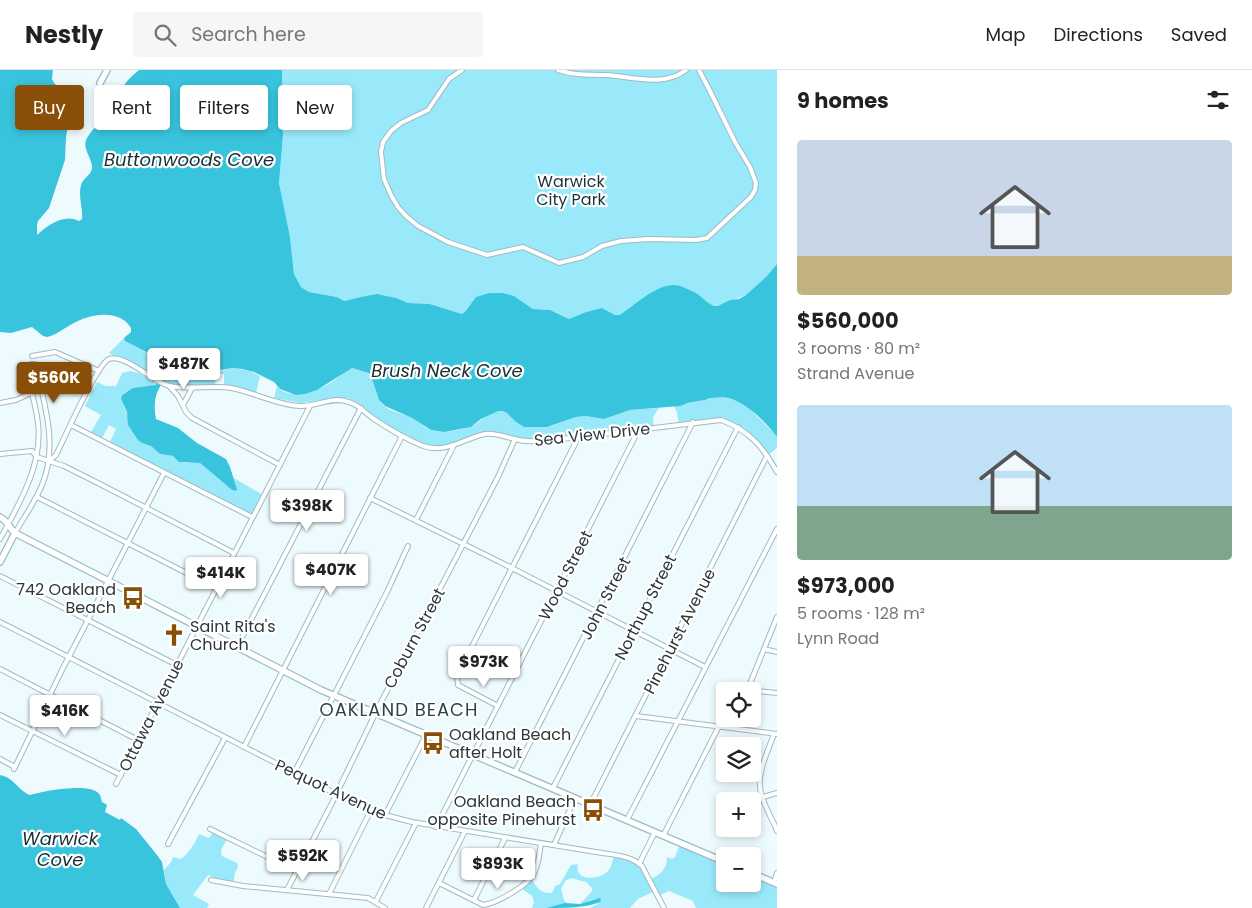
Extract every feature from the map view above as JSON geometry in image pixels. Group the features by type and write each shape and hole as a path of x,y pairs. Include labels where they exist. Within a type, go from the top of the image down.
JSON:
{"street":[{"path":"100,83 107,70"},
{"path":"462,70 449,79 428,110 398,125 388,134 382,146 381,156 382,174 391,195 398,207 411,221 448,242 487,255 523,247 559,263 583,257 602,246 620,242 648,239 696,240 707,238 751,197 755,190 756,182 750,166 735,142 699,70"},
{"path":"558,70 577,75 608,75 654,80 674,76 686,70"},
{"path":"32,356 55,352 99,371 86,393 56,455 48,461"},
{"name":"Sea View Drive","path":"99,371 105,362 116,358 169,386 230,388 284,404 310,406 340,400 353,403 374,420 402,436 426,447 435,448 454,446 487,434 535,441 721,420 738,427 752,438 777,472"},
{"path":"0,539 31,476 37,457 38,424 27,370 31,364 36,366 49,423 48,469 37,497 24,516 0,562"},
{"path":"169,386 189,415 201,424 280,464"},
{"path":"182,405 192,388"},
{"path":"0,403 16,400 31,393"},
{"name":"Ottawa Avenue","path":"116,784 310,406"},
{"path":"237,647 361,408"},
{"name":"John Street","path":"515,772 694,422"},
{"path":"71,425 252,517"},
{"name":"Northup Street","path":"553,788 738,427"},
{"name":"Wood Street","path":"436,827 639,429"},
{"path":"244,748 402,436"},
{"path":"498,706 463,688 457,682 458,673 579,436"},
{"name":"Coburn Street","path":"287,890 375,713 516,439"},
{"path":"416,520 454,446"},
{"path":"0,454 32,451 37,457 71,470 234,552"},
{"name":"Pinehurst Avenue","path":"590,804 767,456"},
{"path":"0,759 15,768 50,695 164,473"},
{"path":"37,497 216,588"},
{"path":"370,498 705,666"},
{"path":"0,517 8,523 10,529 15,533 334,696 716,858"},
{"path":"627,820 777,529"},
{"path":"294,773 408,546"},
{"path":"0,576 177,664"},
{"path":"751,682 777,617"},
{"name":"Pequot Avenue","path":"0,622 244,748 371,810 436,827 626,857 639,864"},
{"path":"764,649 777,652"},
{"path":"0,669 138,740"},
{"path":"761,692 777,693"},
{"path":"0,715 121,775"},
{"path":"636,716 716,726"},
{"path":"663,836 718,727"},
{"path":"726,727 775,734 760,778 760,786 777,831"},
{"path":"385,815 426,735"},
{"path":"168,844 225,738"},
{"path":"763,797 777,793"},
{"path":"554,845 575,798"},
{"path":"329,894 371,810"},
{"path":"376,901 416,823"},
{"path":"210,828 296,871"},
{"path":"426,908 465,831"},
{"path":"655,832 639,864 664,908"},
{"path":"474,900 505,838"},
{"path":"439,883 483,905 489,904 519,888 532,877 541,844"},
{"path":"761,877 775,883 777,873"},
{"path":"212,880 236,886 368,898 385,908"}],"green space":[{"name":"Warwick City Park","path":"282,70 777,70 777,264 746,295 718,306 708,304 694,292 670,285 620,315 615,315 602,308 569,319 550,310 533,309 517,298 462,314 430,304 408,303 382,295 344,301 337,297 309,292 301,287 294,274 290,237 279,183 283,130 352,130 352,85 282,85"},
{"path":"124,338 125,341 149,354 162,358 164,362 161,377 109,353"},
{"path":"233,368 250,371 260,376 256,393 224,386 224,374 216,374 215,385 181,385 163,381 179,375 214,373"},
{"path":"352,368 372,374 378,397 384,406 412,418 426,428 439,432 473,426 489,414 498,411 508,413 521,425 551,426 576,417 586,416 604,419 630,410 659,408 653,417 654,427 530,442 487,434 446,448 422,445 375,421 362,405 348,398 301,403 274,398 277,386 282,391 288,393 309,392 329,384"},
{"path":"130,371 139,373 157,384 130,390 122,395 121,399 128,416 128,425 142,443 151,446 160,454 173,456 184,463 200,463 232,490 237,489 234,478 263,495 251,516 110,442 116,429 109,425 102,438 91,432 101,415 85,406 97,382 106,386 116,386 122,373"},
{"path":"708,398 726,398 739,401 749,408 777,437 777,448 767,456 753,438 722,420 679,424 674,406"},
{"path":"213,832 227,839 221,850 222,856 237,863 238,867 233,884 227,884 208,875 193,895 209,904 207,908 180,908 166,884 164,870 173,857 181,859 187,854 199,834 209,838"},
{"path":"680,844 716,858 716,892 761,892 761,877 777,884 777,908 696,908 693,901 669,891 658,896 655,891 638,899 630,908 590,908 598,904 596,899 580,904 592,891 592,888 586,882 571,878 565,881 561,889 564,900 567,903 546,908 532,908 534,902 532,896 521,888 531,878 539,889 552,893 555,886 560,884 571,865 578,864 580,874 588,878 599,876 608,871 614,856 639,863 650,880 662,871 666,865 667,857 672,859 675,857"}],"water":[{"name":"Brush Neck Cove","path":"0,70 53,70 52,79 56,85 15,85 15,130 67,130 65,160 49,208 38,221 37,235 56,221 68,218 79,221 82,219 81,185 92,169 85,143 94,129 170,130 170,85 124,85 139,70 282,70 282,85 278,85 278,130 283,130 283,135 279,183 290,237 294,274 301,287 309,292 337,297 344,301 377,294 408,303 430,304 462,314 476,297 490,293 502,293 514,296 533,309 550,310 569,319 602,308 615,315 620,315 638,301 660,288 674,285 691,290 709,303 718,306 746,295 777,264 777,437 749,408 735,400 726,398 709,398 680,406 630,410 604,419 586,416 576,417 547,427 524,427 507,413 498,411 481,419 471,427 444,432 431,430 412,418 385,406 379,400 372,374 352,368 317,390 296,395 280,389 274,382 254,372 242,369 233,368 166,379 159,388 156,397 156,419 178,428 197,443 226,459 237,489 236,491 232,490 200,463 179,462 173,456 160,454 151,446 142,443 128,425 127,412 121,399 122,395 133,388 156,385 161,376 163,361 162,358 154,356 125,341 124,338 131,332 131,328 126,322 112,315 103,315 79,320 47,337 32,327 11,333 0,332"},
{"name":"Warwick Cove","path":"0,775 9,779 30,795 75,788 92,789 98,793 102,802 107,805 105,812 120,820 121,818 136,829 162,862 166,884 180,908 0,908"},
{"path":"600,898 601,901 590,905 546,908 565,903 580,904"}],"place":[{"name":"742 Oakland Beach","path":"133,598"},
{"name":"Saint Rita's Church","path":"174,635"},
{"name":"Oakland Beach after Holt","path":"433,743"},
{"name":"Oakland Beach opposite Pinehurst","path":"593,810"}],"district":[{"name":"OAKLAND BEACH","path":"399,710"}],"water label":[{"name":"Buttonwoods Cove","path":"189,160"}]}
